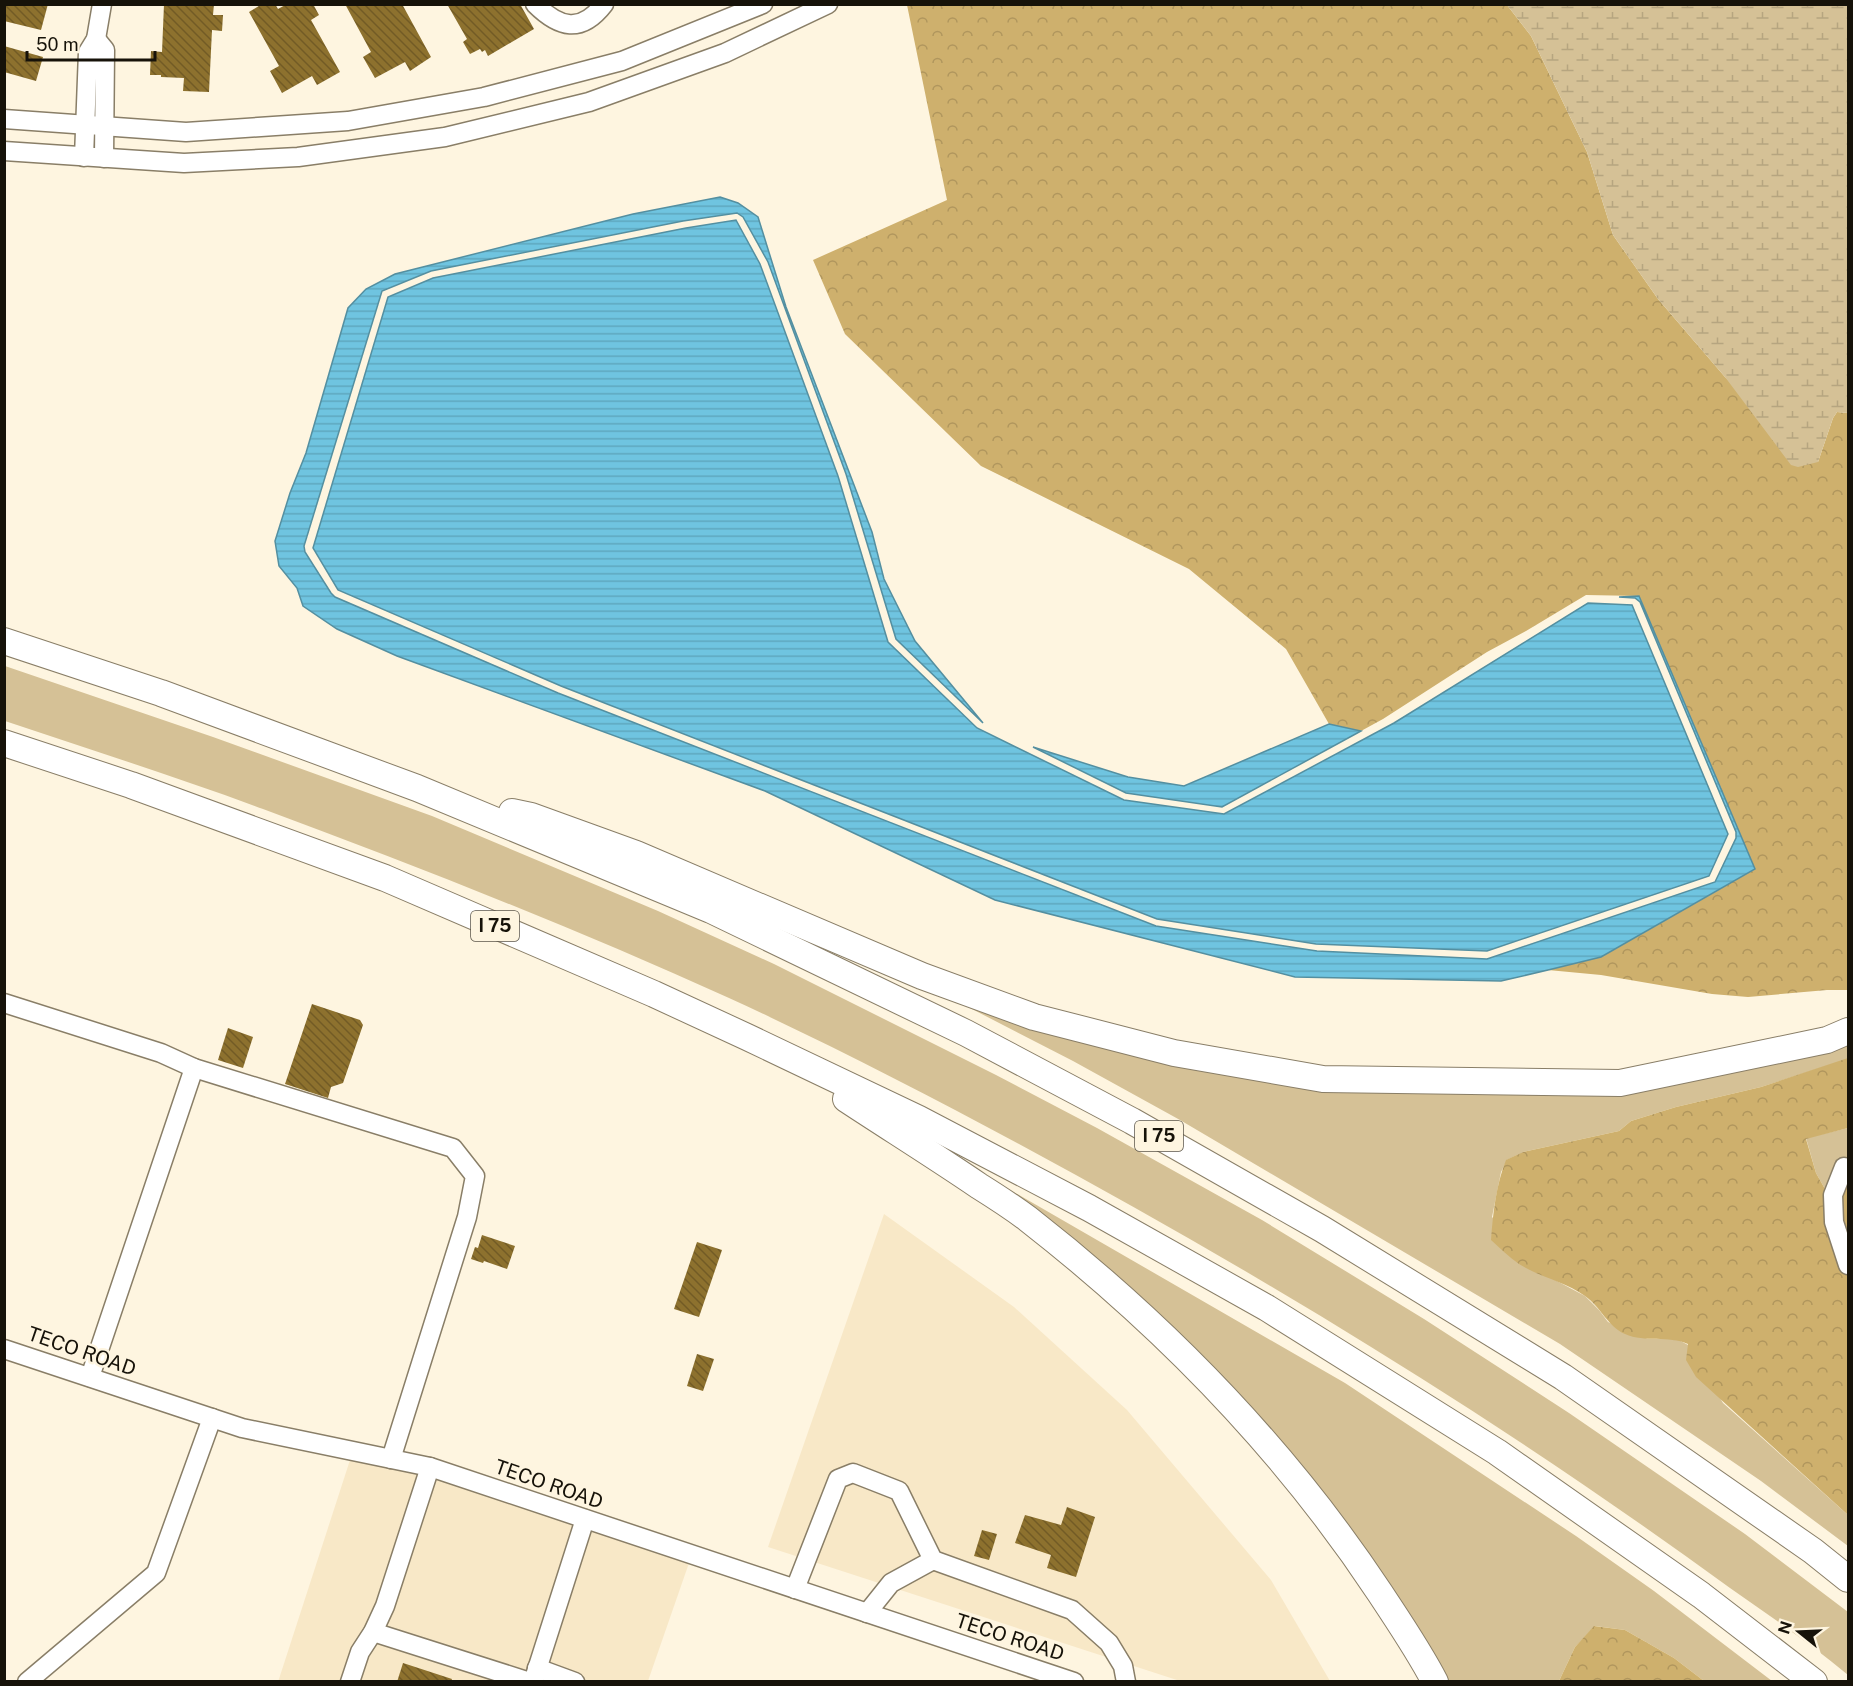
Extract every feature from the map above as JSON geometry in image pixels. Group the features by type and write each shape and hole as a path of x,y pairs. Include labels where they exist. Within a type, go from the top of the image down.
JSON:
{"highway":[{"name":"I 75","path":"4,641 161,693 417,788 711,910 966,1034 1131,1121 1322,1229 1563,1377 1813,1551 1848,1579"},
{"name":"I 75","path":"4,743 131,785 385,878 747,1036 919,1119 1057,1191 1267,1308 1497,1452 1701,1594 1814,1682"},
{"path":"417,788 531,816 636,854 922,976 1034,1017 1174,1053 1323,1079 1620,1083 1827,1040 1848,1030"},
{"path":"747,1036 944,1161 1026,1217 1156,1328 1239,1412 1311,1497 1354,1554 1396,1617 1435,1682"}],"street":[{"path":"84,157 88,52 96,39 102,4"},
{"path":"535,4 556,22 574,25 592,17 604,4"},
{"path":"4,119 186,132 348,121 484,98 622,61 763,4"},
{"path":"4,151 183,163 298,157 445,137 589,102 725,53 828,4"},
{"path":"96,39 105,50 104,158"},
{"path":"4,1003 161,1053 195,1068 453,1148 475,1176 467,1217 391,1459"},
{"path":"90,1377 195,1068"},
{"path":"1844,1167 1833,1195 1834,1222 1848,1265"},
{"name":"TECO ROAD","path":"4,1349 242,1428 430,1467 867,1613 1033,1675 1074,1682"},
{"path":"27,1682 156,1573 212,1418"},
{"path":"350,1682 360,1652 373,1632 385,1606 430,1467"},
{"path":"795,1589 838,1479 853,1473 899,1491 933,1560 1072,1610 1109,1643 1123,1666 1126,1682"},
{"path":"533,1677 585,1520"},
{"path":"867,1613 891,1583 933,1560"},
{"path":"373,1632 533,1677 575,1682"}],"shaded area":[{"path":"884,1214 1014,1307 1127,1410 1271,1580 1330,1681 1180,1681 768,1547"},
{"path":"350,1460 427,1475 689,1563 648,1681 278,1682"}],"green space":[{"path":"907,5 1507,5 1531,36 1587,152 1613,235 1658,299 1725,377 1818,462 1833,418 1837,412 1848,413 1848,990 1748,997 1712,994 1601,975 1548,970 1601,957 1755,869 1639,596 1586,595 1487,652 1361,731 1329,724 1286,649 1189,569 981,466 845,334 813,260 947,200"},
{"path":"1507,5 1848,5 1848,413 1837,412 1833,418 1818,462 1798,467 1791,465 1725,377 1658,299 1613,235 1587,152 1531,36"},
{"path":"5,666 213,737 432,816 658,911 774,964 1097,1128 1262,1220 1424,1319 1569,1413 1745,1534 1848,1612 1848,1675 1790,1630 1666,1542 1471,1410 1304,1306 1077,1175 839,1051 729,998 556,923 263,809 5,721"},
{"path":"974,1003 1083,1039 1508,1093 1848,1038 1848,1059 1761,1087 1676,1107 1631,1121 1619,1131 1523,1152 1507,1160 1501,1172 1492,1217 1555,1280 1585,1296 1608,1322 1648,1339 1677,1339 1688,1345 1723,1403 1848,1515 1848,1546 1761,1481 1560,1344 1180,1120 970,1008"},
{"path":"1848,1058 1848,1128 1806,1139 1816,1173 1825,1189 1827,1212 1833,1237 1848,1277 1848,1515 1696,1377 1686,1360 1688,1344 1673,1340 1633,1337 1619,1331 1585,1296 1519,1264 1491,1240 1497,1189 1506,1160 1523,1152 1619,1131 1631,1121 1676,1107 1761,1087"},
{"path":"1848,1128 1848,1277 1833,1237 1827,1212 1825,1189 1816,1173 1806,1138"},
{"path":"1848,1179 1848,1256 1836,1207"},
{"path":"1005,1187 1345,1383 1576,1536 1654,1591 1772,1681 1704,1681 1674,1658 1625,1630 1595,1626 1575,1647 1559,1681 1443,1681 1330,1511 1002,1192"},
{"path":"1594,1626 1625,1630 1674,1658 1704,1681 1559,1681 1575,1647"}],"water":[{"path":"720,197 738,203 758,217 786,307 872,532 884,579 915,641 983,723 896,639 846,474 768,262 743,217 737,213 683,221 431,271 382,291 304,546 305,552 335,597 558,693 1156,926 1317,951 1487,959 1715,882 1736,838 1736,832 1640,602 1635,598 1619,597 1639,596 1755,869 1601,957 1548,970 1501,981 1295,977 995,900 765,791 397,656 337,629 303,606 297,588 279,566 275,541 290,493 306,453 348,308 366,289 395,274 633,214"},
{"path":"736,220 760,264 838,476 888,642 977,728 1124,800 1224,814 1394,723 1588,603 1632,605 1728,834 1709,876 1487,951 1316,944 1157,919 561,686 338,590 313,548 388,297 433,278"},
{"path":"1329,724 1361,731 1222,807 1126,793 1033,747 1128,777 1184,786"}],"building":[{"path":"4,4 48,4 41,30 4,21"},
{"path":"164,4 214,4 213,15 223,15 222,31 212,30 209,92 183,91 184,78 150,75 151,51 162,52"},
{"path":"262,4 275,4 278,9 287,4 313,4 319,15 311,20 340,72 317,85 312,76 282,93 270,71 279,66 249,12"},
{"path":"345,4 402,4 431,57 410,71 405,62 375,78 363,57 371,52"},
{"path":"447,4 520,4 534,29 488,56 485,50 482,52 480,49 470,54 463,42 467,39"},
{"path":"4,46 43,57 36,81 4,72"},
{"path":"312,1004 360,1020 363,1025 343,1083 331,1087 328,1098 285,1084"},
{"path":"228,1028 253,1037 243,1068 218,1060"},
{"path":"482,1235 515,1246 507,1269 471,1259"},
{"path":"697,1242 722,1250 699,1317 674,1309"},
{"path":"697,1354 714,1359 703,1391 687,1386"},
{"path":"1067,1507 1095,1517 1076,1577 1047,1568 1051,1555 1015,1543 1025,1515 1061,1525"},
{"path":"982,1530 997,1534 989,1560 974,1556"},
{"path":"403,1663 452,1679 451,1682 397,1682"}]}
